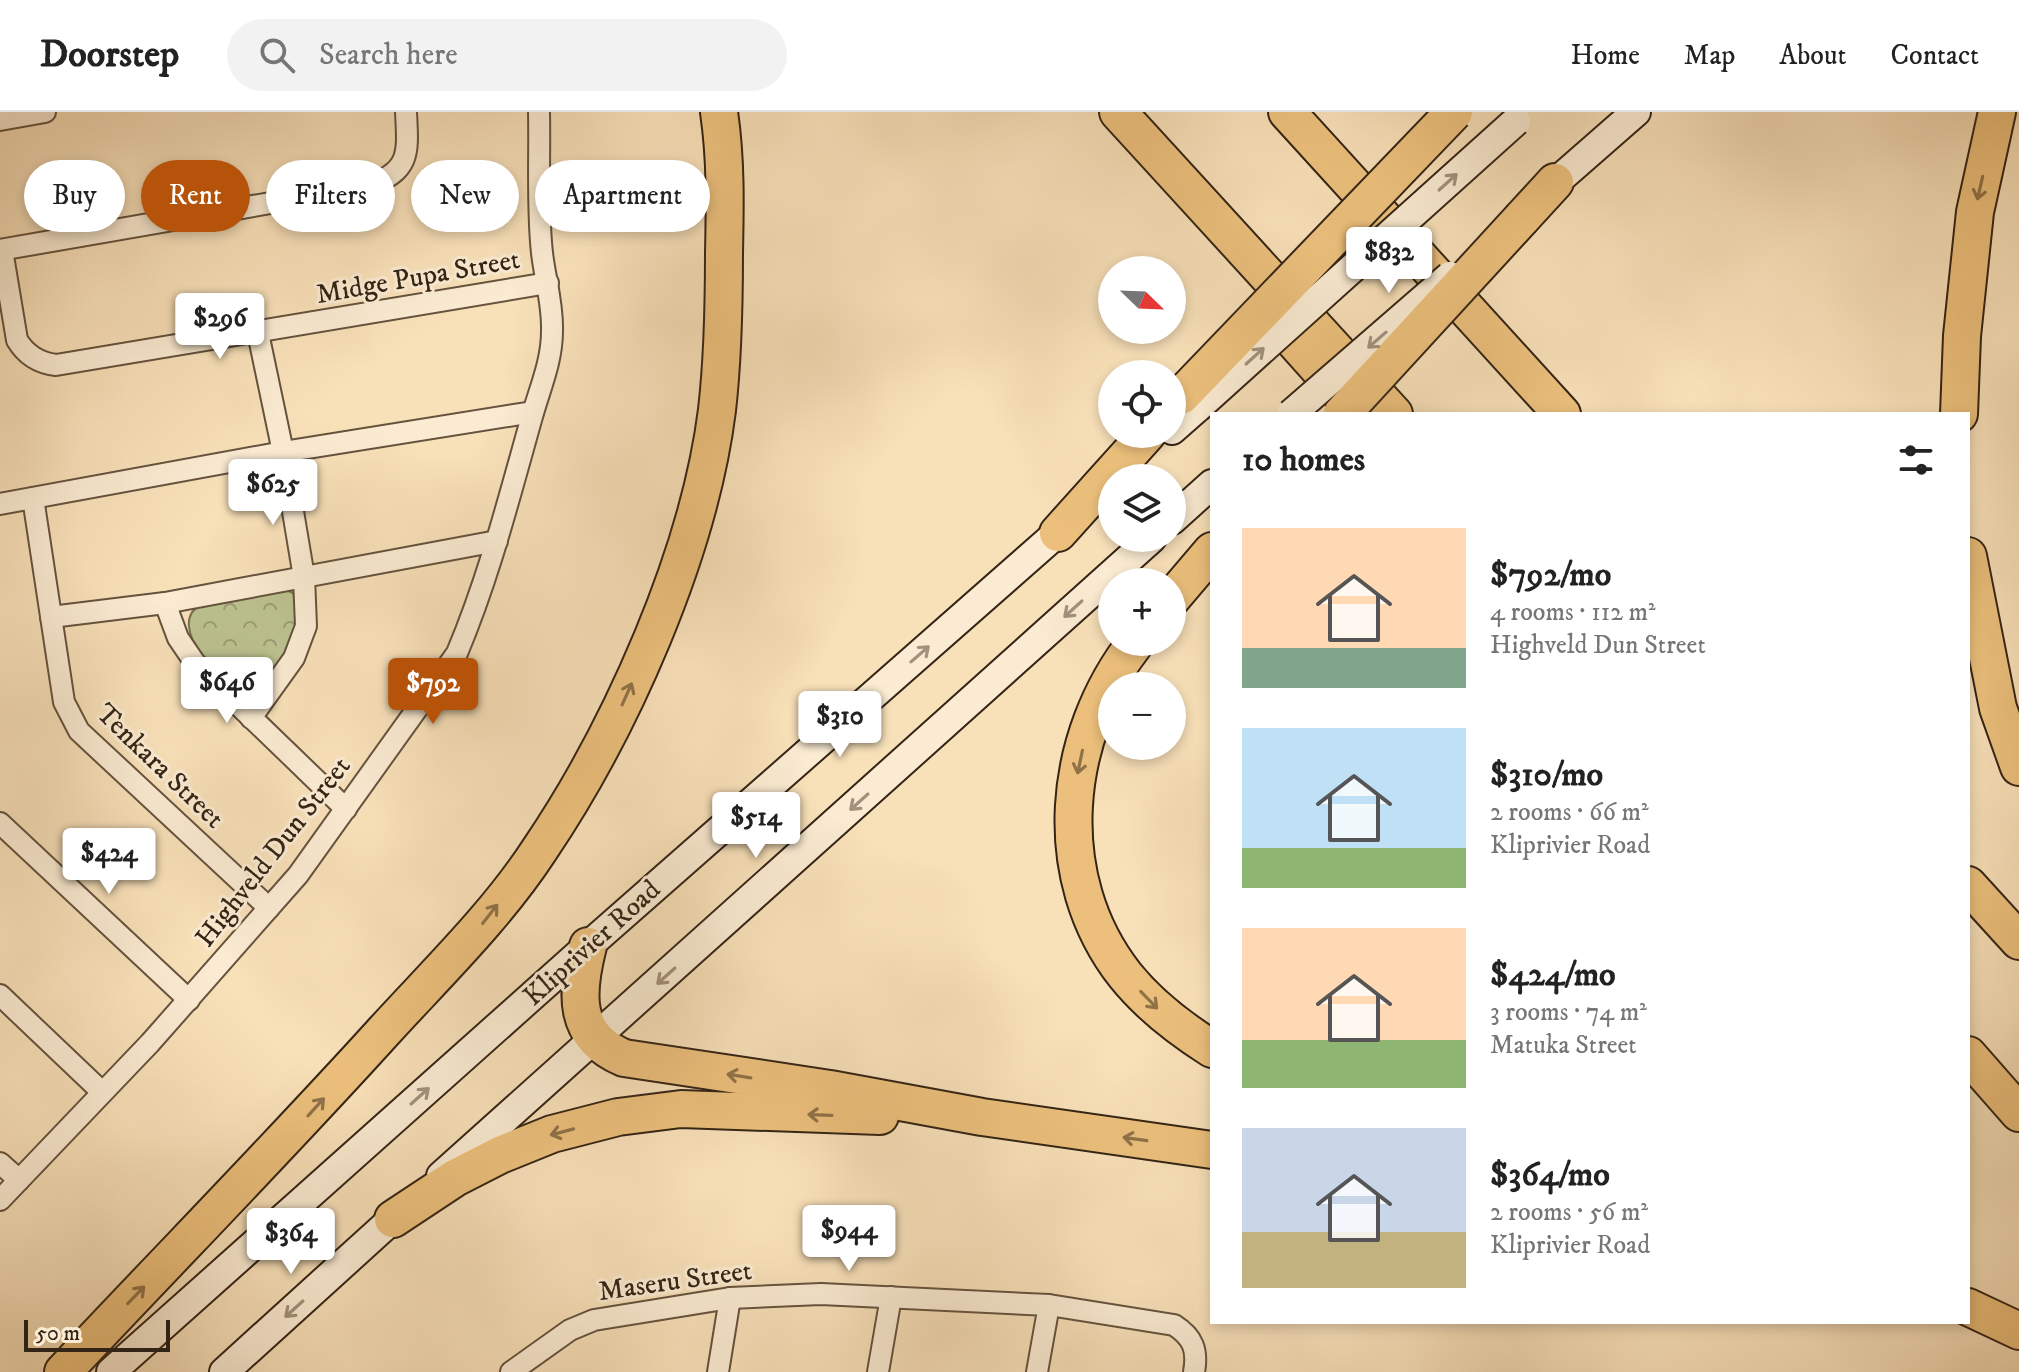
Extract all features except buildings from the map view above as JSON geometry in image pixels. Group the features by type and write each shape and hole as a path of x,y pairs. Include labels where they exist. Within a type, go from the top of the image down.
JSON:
{"highway":[{"path":"63,1372 301,1123 477,930 539,851 619,712 645,655 676,572 705,471 717,411 724,284 725,153 719,112"},
{"path":"1287,112 1560,412"},
{"path":"1317,112 1526,344 1574,412"},
{"path":"1186,400 1454,112"},
{"path":"1959,412 1962,336 1975,212 1997,112"},
{"path":"1120,114 1217,253 1357,412"},
{"path":"1120,114 1392,412"},
{"path":"1344,412 1555,182"},
{"path":"1058,533 1134,448"},
{"path":"1186,582 1210,553"},
{"path":"1970,566 1998,708 2019,767"},
{"path":"1127,656 1103,692 1079,759 1073,804 1075,863 1091,913 1108,950 1124,973 1168,1019 1210,1048"},
{"path":"1970,887 2019,941"},
{"path":"588,946 580,978 582,1012 594,1040 611,1052 642,1062 830,1089 982,1117 1210,1150"},
{"path":"1970,1057 2019,1113"},
{"path":"393,1219 455,1178 500,1155 552,1134 618,1117 681,1109 982,1117"},
{"path":"1970,1308 2019,1331"}],"main road":[{"path":"1555,182 1636,112"},
{"path":"1186,400 1521,116"},
{"path":"1293,412 1521,216"},
{"path":"1135,464 1152,448"},
{"path":"1186,507 1210,486"},
{"name":"Kliprivier Road","path":"111,1372 1098,497"},
{"path":"224,1372 1136,552"}],"street":[{"path":"0,120 45,112"},
{"path":"1,250 368,186 389,179 405,157 408,144 406,112"},
{"name":"Highveld Dun Street","path":"0,1200 189,1000 298,875 457,653 497,541 533,412 545,381 549,356 552,331 542,253 539,112"},
{"name":"Midge Pupa Street","path":"1,250 17,340 23,350 45,364 56,365 548,283"},
{"path":"251,718 294,658 306,626 304,577 283,452 258,333"},
{"path":"0,504 283,452 533,412"},
{"name":"Tenkara Street","path":"33,498 64,702 79,731 269,908"},
{"path":"51,617 165,603 497,541"},
{"path":"165,603 178,638 195,663 346,809"},
{"path":"0,823 189,1000"},
{"path":"0,995 102,1092"},
{"path":"0,1163 19,1180"},
{"name":"Maseru Street","path":"521,1369 570,1330 594,1320 730,1298 821,1294 1049,1305 1174,1325 1191,1340 1197,1352 1194,1372"},
{"path":"878,1372 891,1297"},
{"path":"718,1372 730,1298"},
{"path":"1037,1372 1049,1305"}],"green space":[{"path":"281,589 299,599 298,635 259,692 247,694 225,681 201,655 189,626 191,614 207,602"}]}
